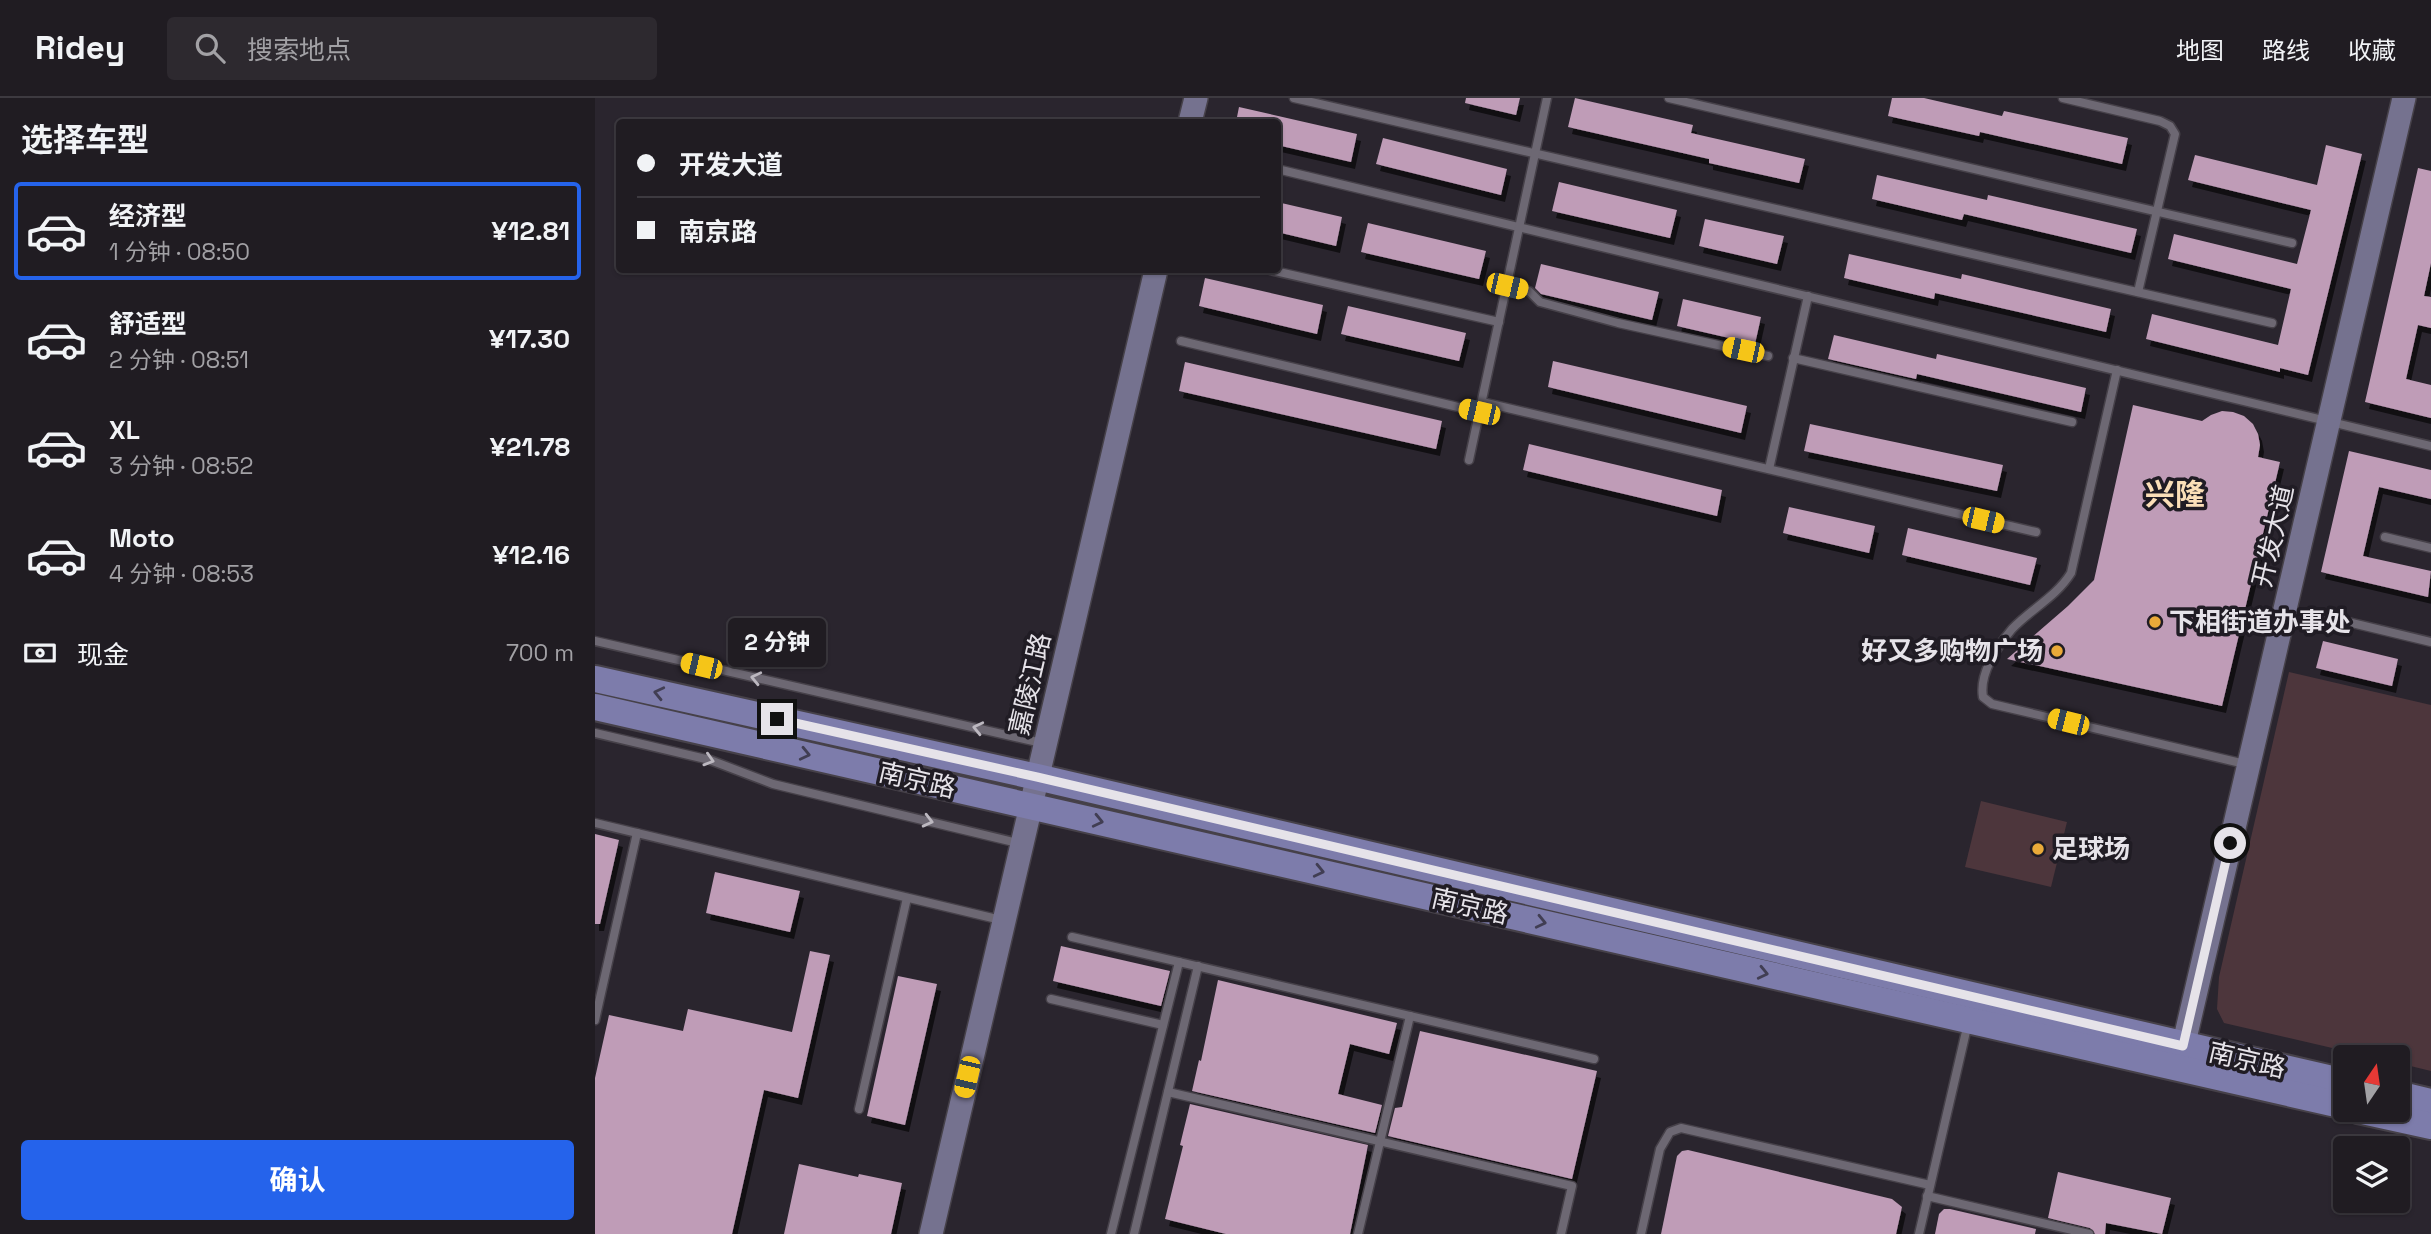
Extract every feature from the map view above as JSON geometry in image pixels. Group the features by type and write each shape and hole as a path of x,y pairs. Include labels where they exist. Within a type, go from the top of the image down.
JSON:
{"main road":[{"name":"南京路","path":"595,679 1037,777 2180,1057 2333,1102"},
{"name":"南京路","path":"595,707 1969,1020 2333,1081"},
{"path":"2410,1097 2431,1102"},
{"path":"2410,1121 2431,1126"}],"street":[{"path":"1191,119 1196,98"},
{"name":"开发大道","path":"2180,1057 2404,98"},
{"name":"嘉陵江路","path":"931,1234 1155,273"}],"lane":[{"path":"1294,98 2271,323"},
{"path":"1469,460 1547,98"},
{"path":"1669,98 2292,243"},
{"path":"2063,98 2160,121 2170,126 2175,134 2138,292"},
{"path":"1281,170 2431,446"},
{"path":"1281,273 1499,322"},
{"path":"1507,286 1528,291 1541,302 1605,320 1768,356"},
{"path":"1769,469 1808,296"},
{"path":"1181,341 1479,412"},
{"path":"1793,358 2072,422"},
{"path":"2117,370 2071,573 2063,586 2012,629 1989,664 1980,684 1983,697 1992,704 2248,765"},
{"path":"1482,402 2036,532"},
{"path":"2385,537 2431,548"},
{"path":"2323,616 2430,640"},
{"path":"595,642 1045,743"},
{"path":"595,733 710,760 773,784 1022,844"},
{"path":"595,823 1004,921"},
{"path":"595,1020 637,833"},
{"path":"859,1109 907,898"},
{"path":"1072,937 1594,1059"},
{"path":"1111,1234 1179,962"},
{"path":"1134,1234 1198,967"},
{"path":"1051,999 1163,1025"},
{"path":"1358,1234 1410,1016"},
{"path":"1919,1234 1969,1020"},
{"path":"1168,1092 1572,1186 1560,1234"},
{"path":"1641,1234 1660,1149 1670,1132 1681,1128 1930,1185"},
{"path":"1927,1196 2089,1234"}],"shaded area":[{"path":"2289,672 2431,705 2431,1071 2410,1066 2410,1045 2333,1045 2333,1048 2224,1023 2217,1009 2219,977"},
{"path":"1981,801 2067,822 2051,887 1965,867"}],"building":[{"path":"1466,98 1520,98 1516,115 1465,103"},
{"path":"1575,98 1693,125 1691,133 1805,159 1799,183 1709,163 1709,159 1568,127"},
{"path":"1892,98 1924,98 2002,116 2004,111 2128,138 2122,164 1980,132 1979,136 1888,116"},
{"path":"1239,107 1357,134 1351,162 1281,146 1281,119 1237,119"},
{"path":"1383,138 1507,169 1501,195 1376,164"},
{"path":"2326,145 2362,154 2308,375 2280,368 2280,372 2146,339 2152,314 2278,345 2291,289 2168,259 2174,234 2297,264 2311,210 2188,180 2195,155 2317,185"},
{"path":"2418,168 2431,171 2431,263 2424,296 2431,297 2431,328 2418,325 2406,379 2431,385 2431,418 2365,402"},
{"path":"1877,175 1987,200 1988,195 2137,229 2131,253 1964,214 1962,220 1872,199"},
{"path":"1559,182 1677,210 1670,238 1552,211"},
{"path":"1281,203 1342,217 1336,246 1281,233"},
{"path":"1705,219 1784,236 1777,264 1699,246"},
{"path":"1368,223 1486,251 1479,279 1361,252"},
{"path":"1849,254 1961,279 1962,274 2111,309 2106,332 1935,293 1934,299 1844,278"},
{"path":"1541,264 1659,292 1652,320 1541,294 1535,288"},
{"path":"1205,278 1323,305 1317,334 1199,306"},
{"path":"1683,299 1761,317 1755,344 1677,326"},
{"path":"1348,306 1466,333 1459,361 1341,334"},
{"path":"1834,335 1936,359 1937,354 2086,388 2081,412 1917,374 1916,379 1828,359"},
{"path":"1553,361 1747,406 1741,433 1548,387"},
{"path":"1185,362 1442,421 1436,449 1179,391"},
{"path":"2133,405 2202,421 2222,411 2244,416 2253,424 2258,434 2258,457 2280,462 2222,706 2007,659 2094,580"},
{"path":"1810,424 2003,465 1997,491 1804,451"},
{"path":"1529,444 1722,490 1717,516 1523,470"},
{"path":"2349,451 2431,470 2431,499 2379,487 2363,556 2431,571 2428,597 2321,572"},
{"path":"1789,507 1875,526 1869,553 1783,533"},
{"path":"1908,528 2037,558 2030,585 1902,555"},
{"path":"2323,641 2398,659 2392,686 2316,668"},
{"path":"595,834 619,840 600,924 595,924"},
{"path":"715,872 800,891 790,932 706,913"},
{"path":"1061,946 1170,971 1161,1006 1053,981"},
{"path":"810,951 830,955 798,1098 764,1090 732,1234 595,1234 595,1078 609,1015 683,1031 688,1009 792,1032"},
{"path":"898,976 937,984 905,1125 867,1116"},
{"path":"1218,980 1397,1023 1389,1054 1350,1044 1338,1094 1382,1105 1375,1133 1192,1091"},
{"path":"1420,1031 1597,1071 1572,1179 1388,1136 1395,1108 1402,1107"},
{"path":"1190,1104 1368,1145 1350,1234 1226,1234 1165,1219"},
{"path":"1688,1150 1892,1199 1902,1207 1896,1234 1661,1234 1677,1156"},
{"path":"799,1164 902,1183 891,1234 784,1234"},
{"path":"2058,1172 2171,1198 2162,1234 2106,1223 2105,1234 2095,1234 2090,1228 2048,1218"},
{"path":"1944,1209 2036,1229 2035,1234 1935,1234 1939,1214"}],"place":[{"name":"下相街道办事处","path":"2155,622"},
{"name":"好又多购物广场","path":"2057,651"},
{"name":"足球场","path":"2038,849"}],"district":[{"name":"兴隆","path":"2175,494"}],"route":[{"path":"777,719 1037,777 2183,1046 2230,843"}]}
